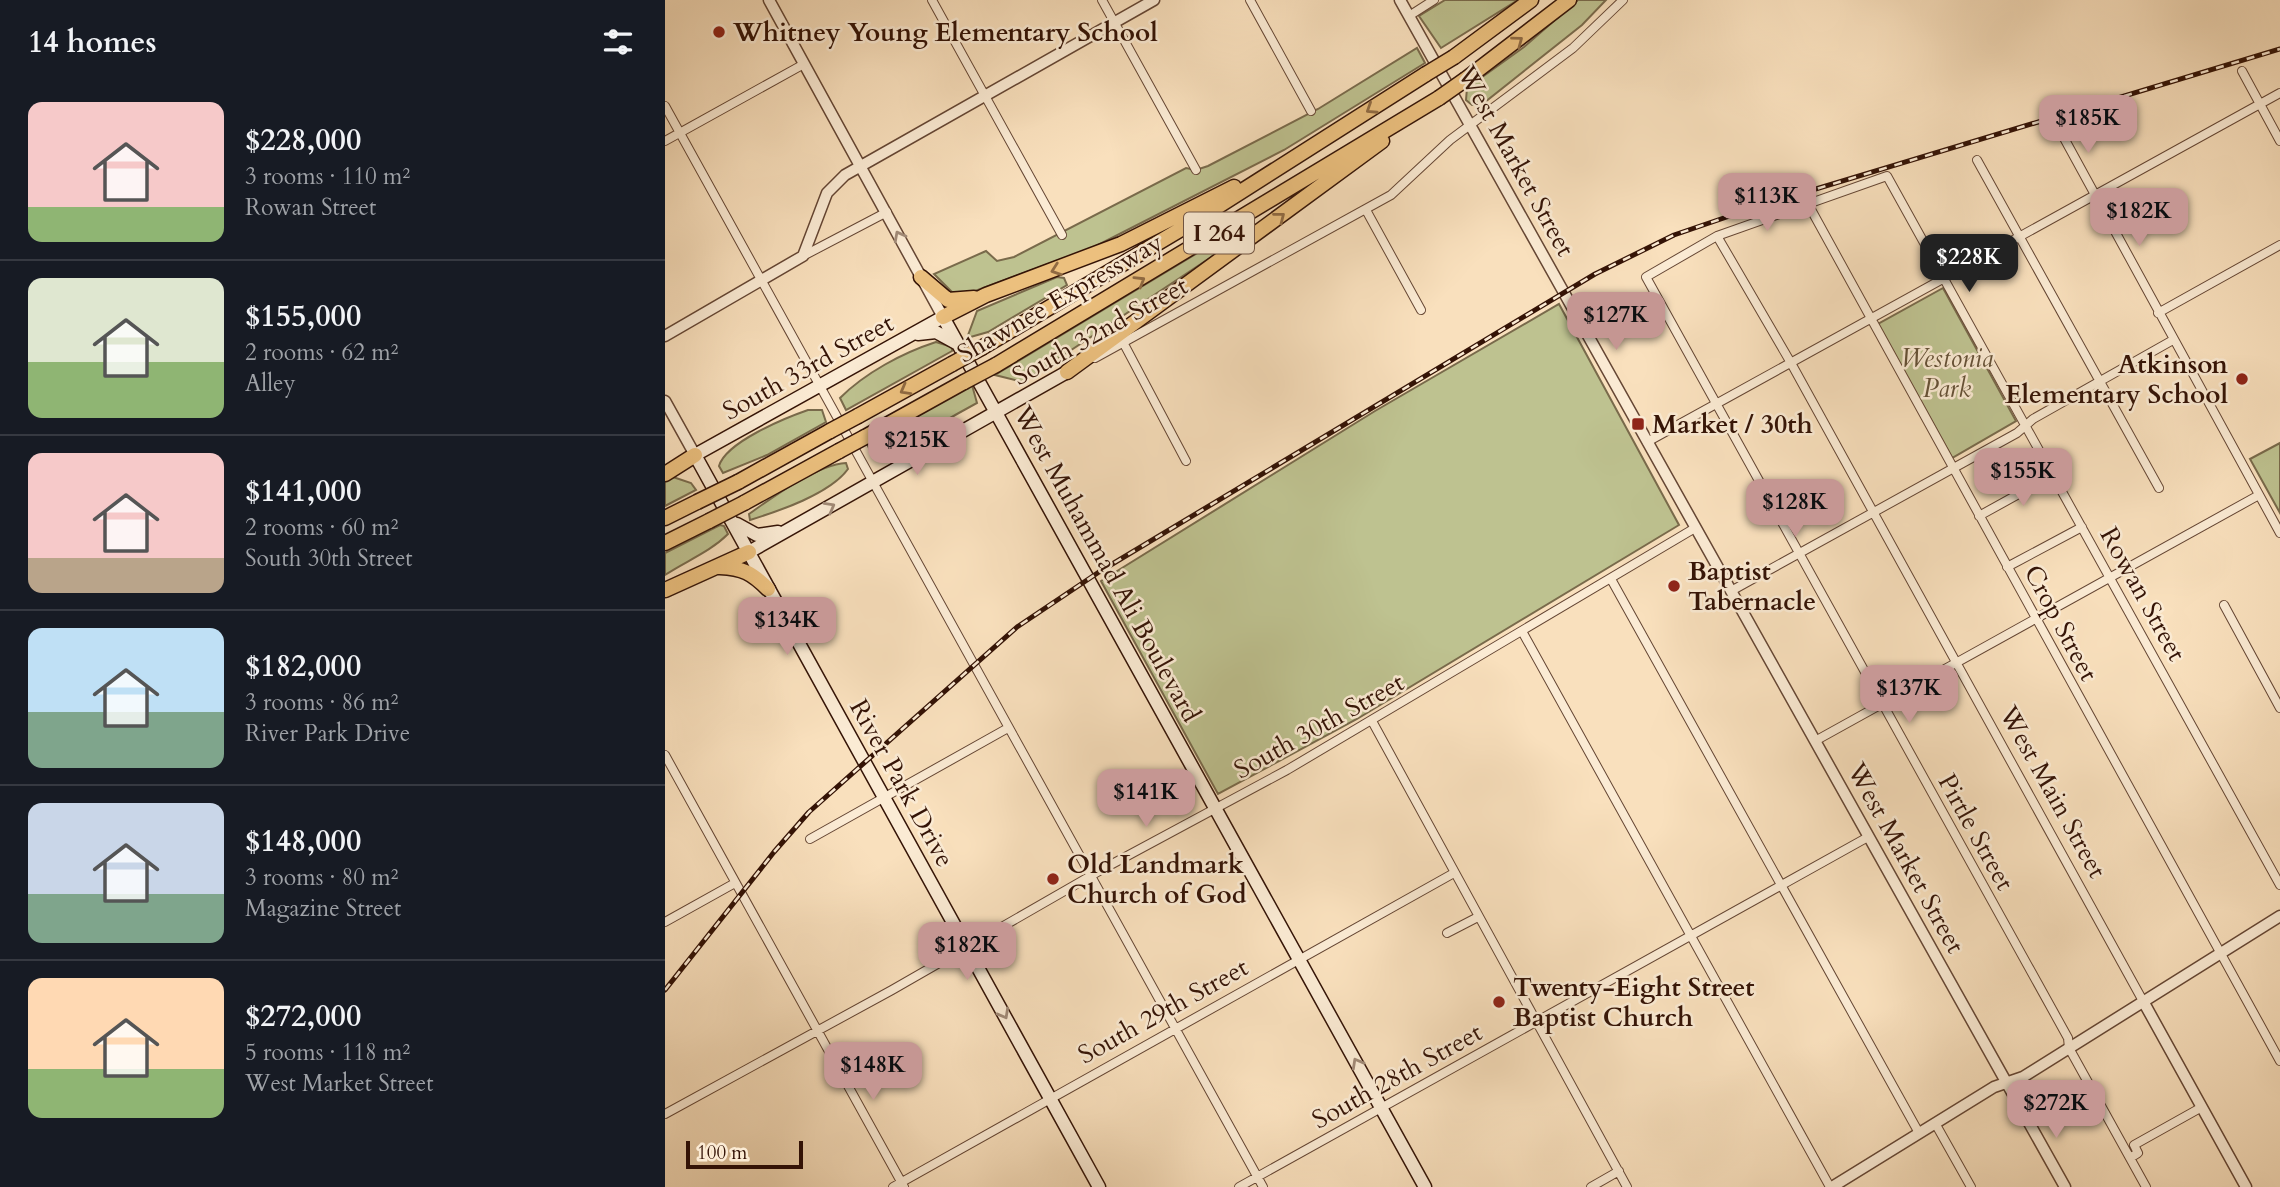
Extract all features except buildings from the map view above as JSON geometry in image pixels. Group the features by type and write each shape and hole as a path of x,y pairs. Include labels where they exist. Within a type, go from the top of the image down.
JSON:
{"highway":[{"name":"Shawnee Expressway","path":"665,518 738,482 983,347 1168,238 1454,57 1531,0"},
{"name":"Shawnee Expressway","path":"665,543 744,503 996,365 1439,98 1569,0"},
{"path":"1067,372 1242,246 1439,98"},
{"path":"943,317 986,295 1121,244 1316,144"},
{"path":"922,277 948,300 986,295"},
{"path":"665,474 695,455"},
{"path":"665,590 749,552"},
{"path":"719,567 741,568 753,573 768,589"}],"main road":[{"name":"South 33rd Street","path":"695,455 943,317"},
{"name":"West Muhammad Ali Boulevard","path":"943,317 1425,1187"},
{"path":"912,335 936,332 962,348"},
{"name":"South 32nd Street","path":"749,552 998,414 1067,372"},
{"name":"River Park Drive","path":"695,455 1099,1187"},
{"path":"731,519 757,536 790,530"}],"street":[{"name":"West Muhammad Ali Boulevard","path":"769,0 943,317"},
{"path":"932,0 1062,235"},
{"path":"1102,0 1196,170"},
{"path":"803,256 827,193 860,165 1154,0"},
{"path":"1250,0 1311,111"},
{"name":"West Market Street","path":"1400,0 2064,1187"},
{"path":"1409,16 1434,0"},
{"name":"South 32nd Street","path":"1067,372 1150,330 1391,195 1470,125 1573,48 1623,0"},
{"path":"665,141 804,64"},
{"path":"2242,71 2280,141"},
{"path":"1647,442 2280,93"},
{"path":"665,106 1263,1187"},
{"path":"2057,127 2280,533"},
{"path":"1977,160 2159,488"},
{"name":"Rowan Street","path":"1808,204 1887,176 2280,886"},
{"path":"1717,236 1808,204"},
{"name":"Crop Street","path":"1808,204 2279,1058"},
{"path":"1366,210 1421,310"},
{"path":"665,336 803,256 887,212"},
{"name":"Pirtle Street","path":"1717,236 1646,277 1880,704 2068,1038 2069,1048 2146,1187"},
{"name":"West Main Street","path":"1717,236 1791,363 2246,1187"},
{"path":"2158,313 2280,245"},
{"path":"1731,592 1953,469 2098,381 2173,340"},
{"path":"1123,344 1186,461"},
{"name":"River Park Drive","path":"665,401 695,455"},
{"path":"1979,516 2053,475"},
{"path":"1815,741 2259,495"},
{"path":"2007,567 2082,527"},
{"name":"South 30th Street","path":"665,1114 1372,721 1695,528"},
{"path":"1611,579 1919,1133"},
{"path":"2224,606 2280,708"},
{"path":"1523,633 1831,1187 1994,1087 2023,1077 2280,916"},
{"path":"1372,721 1627,1187"},
{"path":"810,839 1008,728"},
{"path":"665,755 903,1184"},
{"name":"South 28th Street","path":"1239,1187 1868,837"},
{"name":"South 29th Street","path":"893,1187 903,1184 1175,1028 1454,873"},
{"path":"665,922 735,883"},
{"path":"1447,933 1478,917"},
{"path":"2130,1157 2138,1153 2134,1145 2202,1107"},
{"path":"1935,1123 1971,1187"},
{"path":"1591,1187 1619,1171"}],"green space":[{"path":"1445,0 1518,0 1441,48 1419,16"},
{"path":"1578,0 1606,0 1582,25 1485,102 1472,105 1466,100 1467,88 1524,47"},
{"path":"1417,48 1425,63 1284,150 1094,247 967,294 953,293 934,274 986,251 997,261 1014,257 1186,168 1196,170 1208,166 1318,109"},
{"path":"1214,243 1219,252 1023,382 995,375"},
{"path":"1057,277 1064,278 1067,285 988,332 967,338 977,311"},
{"name":"Westonia Park","path":"1943,288 2016,421 1952,458 1878,324"},
{"path":"1559,304 1679,525 1357,719 1218,794 1101,581 1375,411"},
{"path":"936,342 952,347 952,351 846,410 840,398 861,380 897,358"},
{"path":"972,385 977,403 891,452 874,458 867,444"},
{"path":"808,410 822,410 826,422 767,455 723,473 719,466 733,448 757,432"},
{"path":"2280,443 2280,513 2250,459"},
{"path":"846,463 848,469 840,478 817,494 750,520 749,514 795,483 822,469"},
{"path":"673,477 691,483 696,490 665,506 665,482"},
{"path":"720,525 724,526 728,534 706,551 665,575 665,553"}],"railway":[{"path":"665,990 809,812 1017,627 1099,572 1595,274 1674,235 1753,208 2280,49"}],"place":[{"name":"Whitney Young Elementary School","path":"719,32"},
{"name":"Atkinson Elementary School","path":"2242,379"},
{"name":"Market / 30th","path":"1638,424"},
{"name":"Baptist Tabernacle","path":"1674,586"},
{"name":"Old Landmark Church of God","path":"1053,879"},
{"name":"Twenty-Eight Street Baptist Church","path":"1499,1002"}]}
